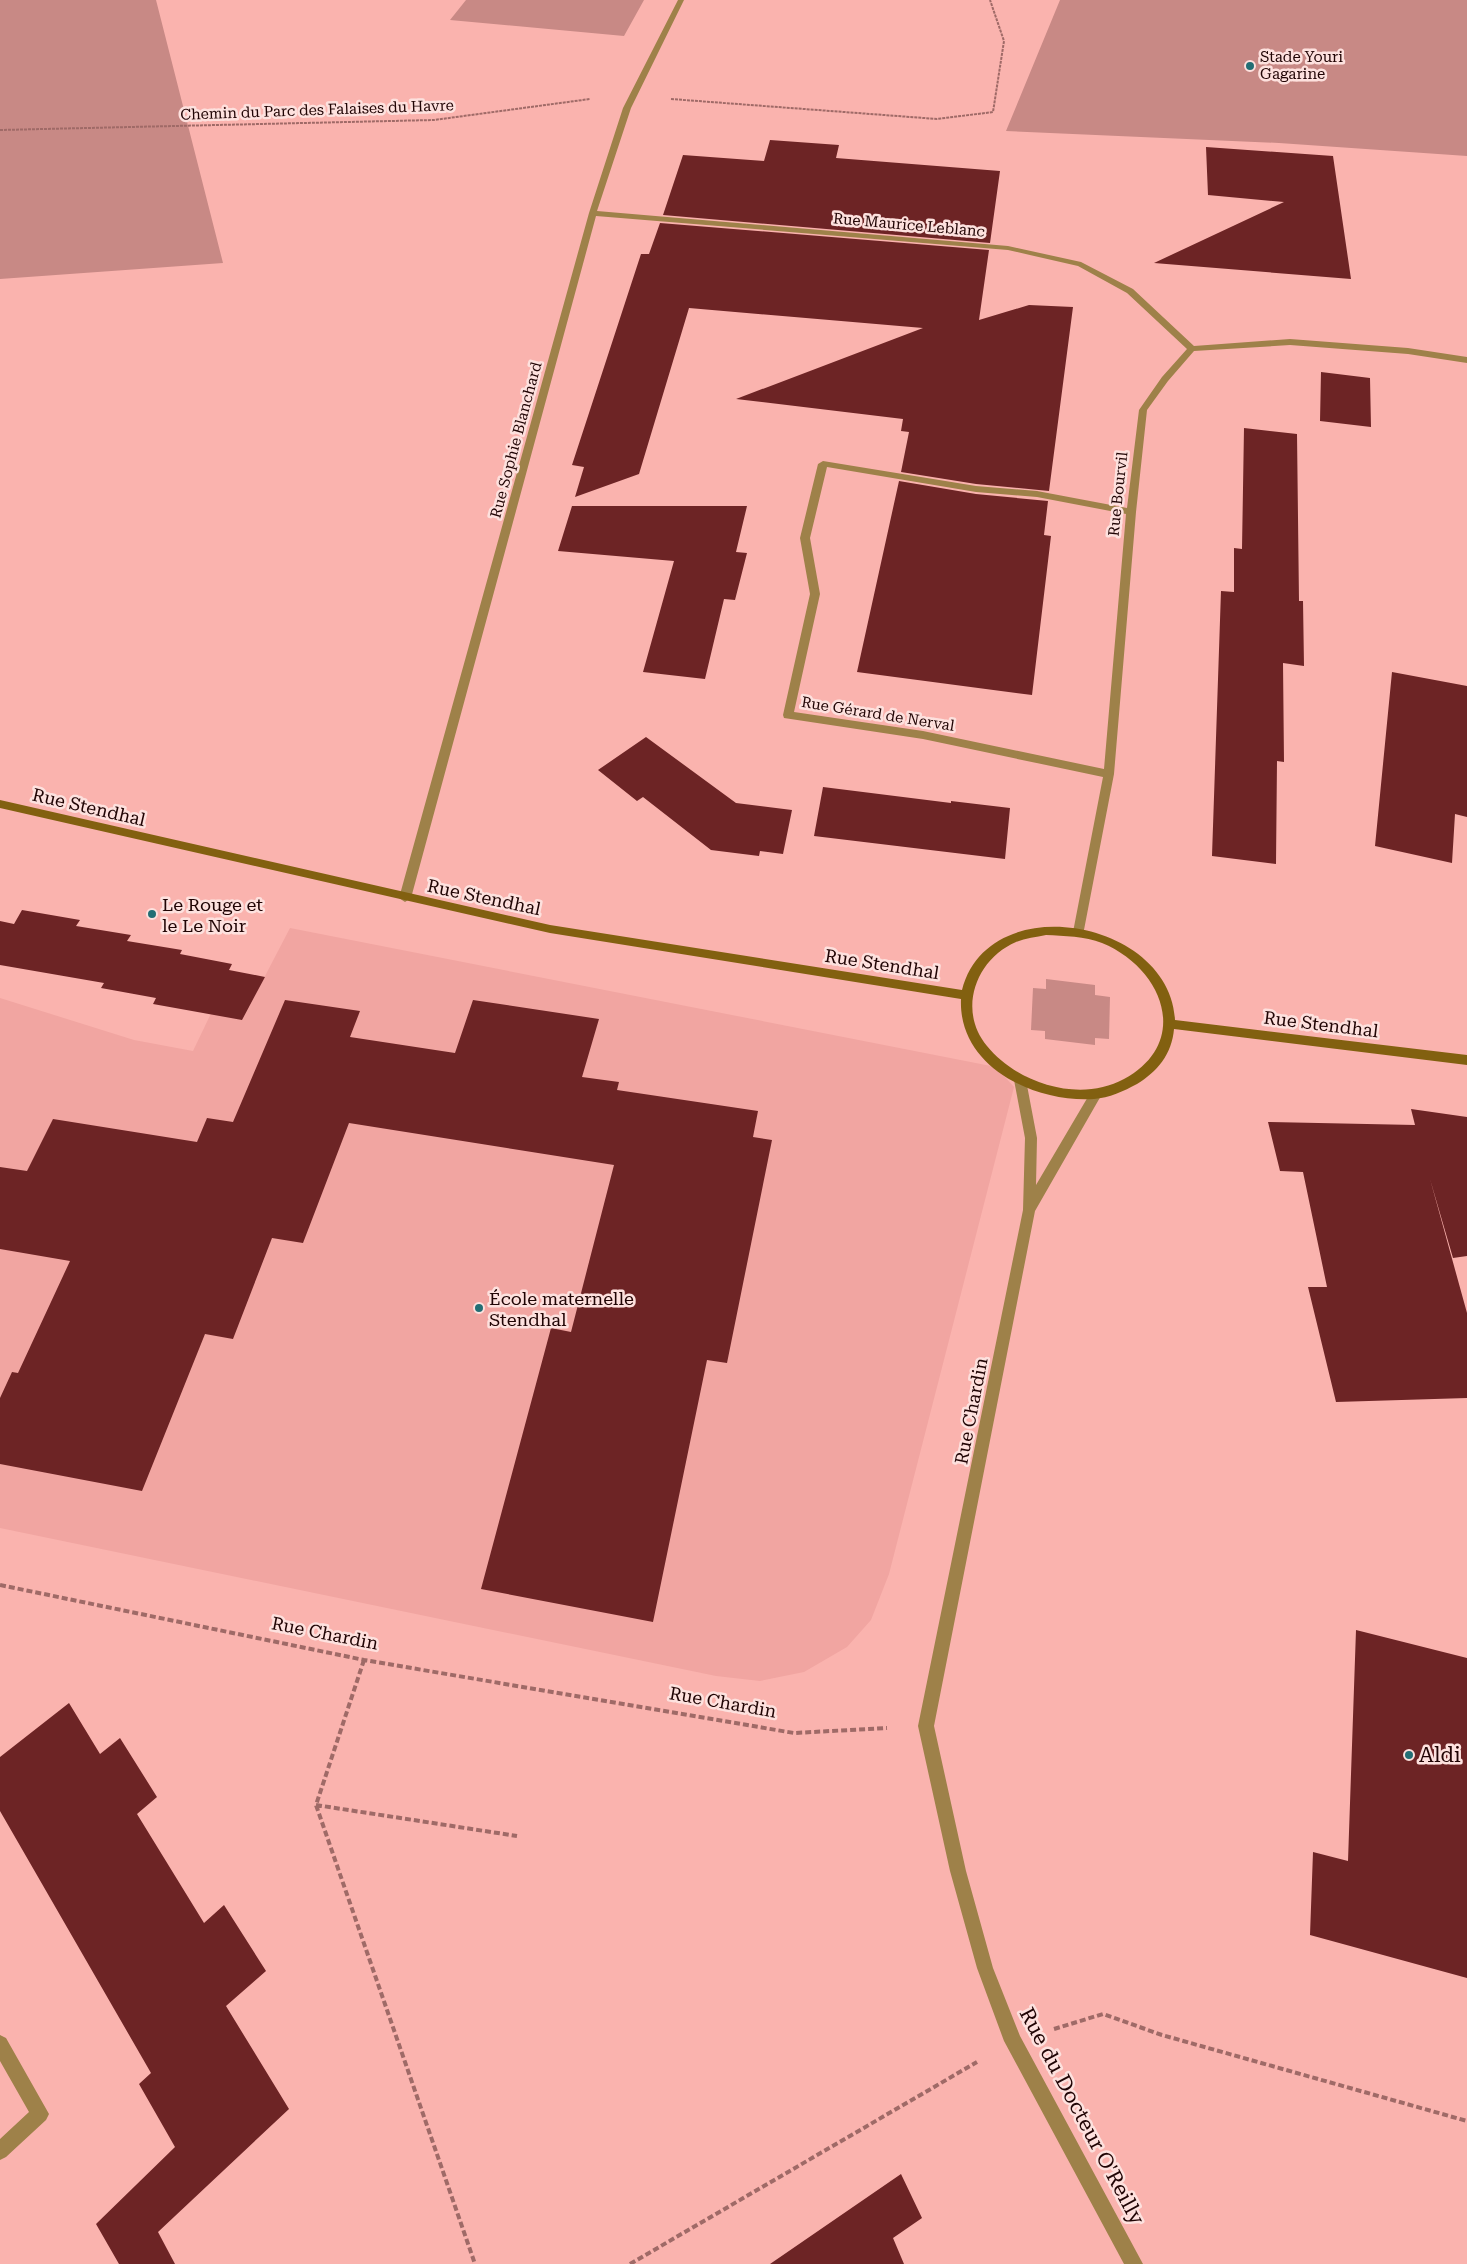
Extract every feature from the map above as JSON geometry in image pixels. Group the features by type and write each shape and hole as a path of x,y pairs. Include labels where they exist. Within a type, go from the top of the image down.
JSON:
{"street":[{"name":"Rue Sophie Blanchard","path":"405,898 593,213 632,96 681,0"},
{"name":"Rue Maurice Leblanc","path":"593,213 1008,248 1081,264 1130,291 1192,349"},
{"path":"1192,349 1290,342 1408,350 1467,360"},
{"name":"Rue Bourvil","path":"1079,932 1109,774 1131,512 1143,410 1165,379 1192,349"},
{"name":"Rue Gérard de Nerval","path":"1109,774 923,735 788,715 815,594 805,538 823,464 976,489 1037,494 1131,512"},
{"name":"Rue Stendhal","path":"0,804 405,898 550,929 966,995"},
{"path":"1046,931 1079,932 1107,941 1133,956 1153,976 1166,998 1170,1024 1165,1048 1149,1069 1126,1086 1096,1094 1070,1095 1044,1090 1020,1080 995,1064 978,1042 968,1020 966,995 974,971 992,951 1017,937 1046,931"},
{"name":"Rue Stendhal","path":"1170,1024 1467,1060"},
{"name":"Rue Chardin","path":"926,1726 1029,1210 1031,1138 1020,1080"},
{"name":"Rue Chardin","path":"1029,1210 1096,1094"},
{"name":"Rue du Docteur O'Reilly","path":"926,1726 958,1871 982,1959 1013,2041 1134,2264"},
{"path":"0,2044 40,2114 0,2151"}],"path":[{"name":"Chemin du Parc des Falaises du Havre","path":"0,130 434,120 608,97 632,96 937,120 993,112 1004,41 990,0"},
{"name":"Rue Chardin","path":"0,1585 364,1660 794,1733 926,1726"},
{"path":"364,1660 316,1805 475,2264"},
{"path":"316,1805 518,1836"},
{"path":"630,2264 1013,2041 1103,2014 1162,2035 1467,2121"}],"shaded area":[{"path":"0,0 156,0 223,263 0,279"},
{"path":"466,0 644,0 624,36 450,20"},
{"name":"Stade Youri Gagarine","path":"1060,0 1467,0 1467,156 1279,143 1006,131"},
{"name":"École maternelle Stendhal","path":"290,928 996,1067 1014,1087 889,1574 871,1620 847,1647 804,1672 760,1681 716,1676 0,1528 0,998 134,1040 193,1051 216,1003 249,1007"},
{"path":"1046,979 1095,985 1095,995 1110,997 1109,1039 1095,1038 1095,1045 1045,1039 1045,1031 1031,1030 1033,988 1046,989"}],"building":[{"path":"770,140 839,145 836,158 1000,171 990,243 663,215 683,155 764,161"},
{"path":"1206,147 1333,156 1351,279 1154,263 1284,202 1208,195"},
{"path":"660,223 989,250 979,320 1029,305 1073,307 1049,491 976,484 901,472 909,432 901,431 903,419 736,399 923,328 689,308 639,474 575,497 584,467 572,465 641,254 649,254"},
{"path":"1321,372 1370,378 1371,427 1320,421"},
{"path":"1244,428 1297,434 1299,601 1303,601 1304,666 1283,663 1284,762 1277,761 1276,864 1212,856 1221,591 1234,592 1234,548 1242,549"},
{"path":"899,481 976,494 1048,501 1044,535 1051,536 1032,695 857,672"},
{"path":"572,506 747,506 736,552 747,553 735,600 724,599 705,679 643,672 674,561 558,551"},
{"path":"1392,672 1467,686 1467,817 1455,814 1452,863 1375,846"},
{"path":"646,737 736,803 792,810 783,854 760,851 759,856 711,850 643,797 637,801 598,770"},
{"path":"823,787 951,803 951,801 1010,808 1005,859 814,836"},
{"path":"22,910 80,920 76,926 131,935 127,941 182,950 180,954 232,964 229,970 265,977 242,1020 153,1004 156,998 101,988 104,983 0,965 0,921 14,924"},
{"path":"285,1000 360,1011 350,1037 455,1053 473,1000 599,1019 582,1077 619,1082 617,1090 758,1111 753,1137 772,1140 727,1363 707,1360 653,1622 481,1589 551,1328 571,1332 614,1165 349,1123 303,1243 272,1238 233,1339 205,1334 142,1491 0,1464 0,1398 12,1372 18,1373 70,1261 0,1249 0,1167 27,1171 53,1119 197,1142 207,1118 233,1122"},
{"path":"1411,1109 1467,1117 1467,1256 1453,1258 1430,1179 1467,1313 1467,1398 1336,1402 1308,1287 1327,1287 1303,1172 1280,1171 1268,1122 1415,1125"},
{"name":"Aldi","path":"1356,1630 1467,1658 1467,1978 1310,1935 1313,1852 1348,1861"},
{"path":"69,1703 100,1754 120,1738 157,1797 137,1814 204,1923 224,1905 266,1971 226,2006 289,2109 158,2232 175,2264 119,2264 96,2224 175,2147 139,2084 151,2073 0,1811 0,1757"},
{"path":"901,2174 922,2218 893,2238 904,2264 770,2264"}],"place":[{"name":"Stade Youri Gagarine","path":"1250,66"},
{"name":"Le Rouge et le Le Noir","path":"152,914"},
{"name":"École maternelle Stendhal","path":"479,1308"},
{"name":"Aldi","path":"1409,1755"}]}
